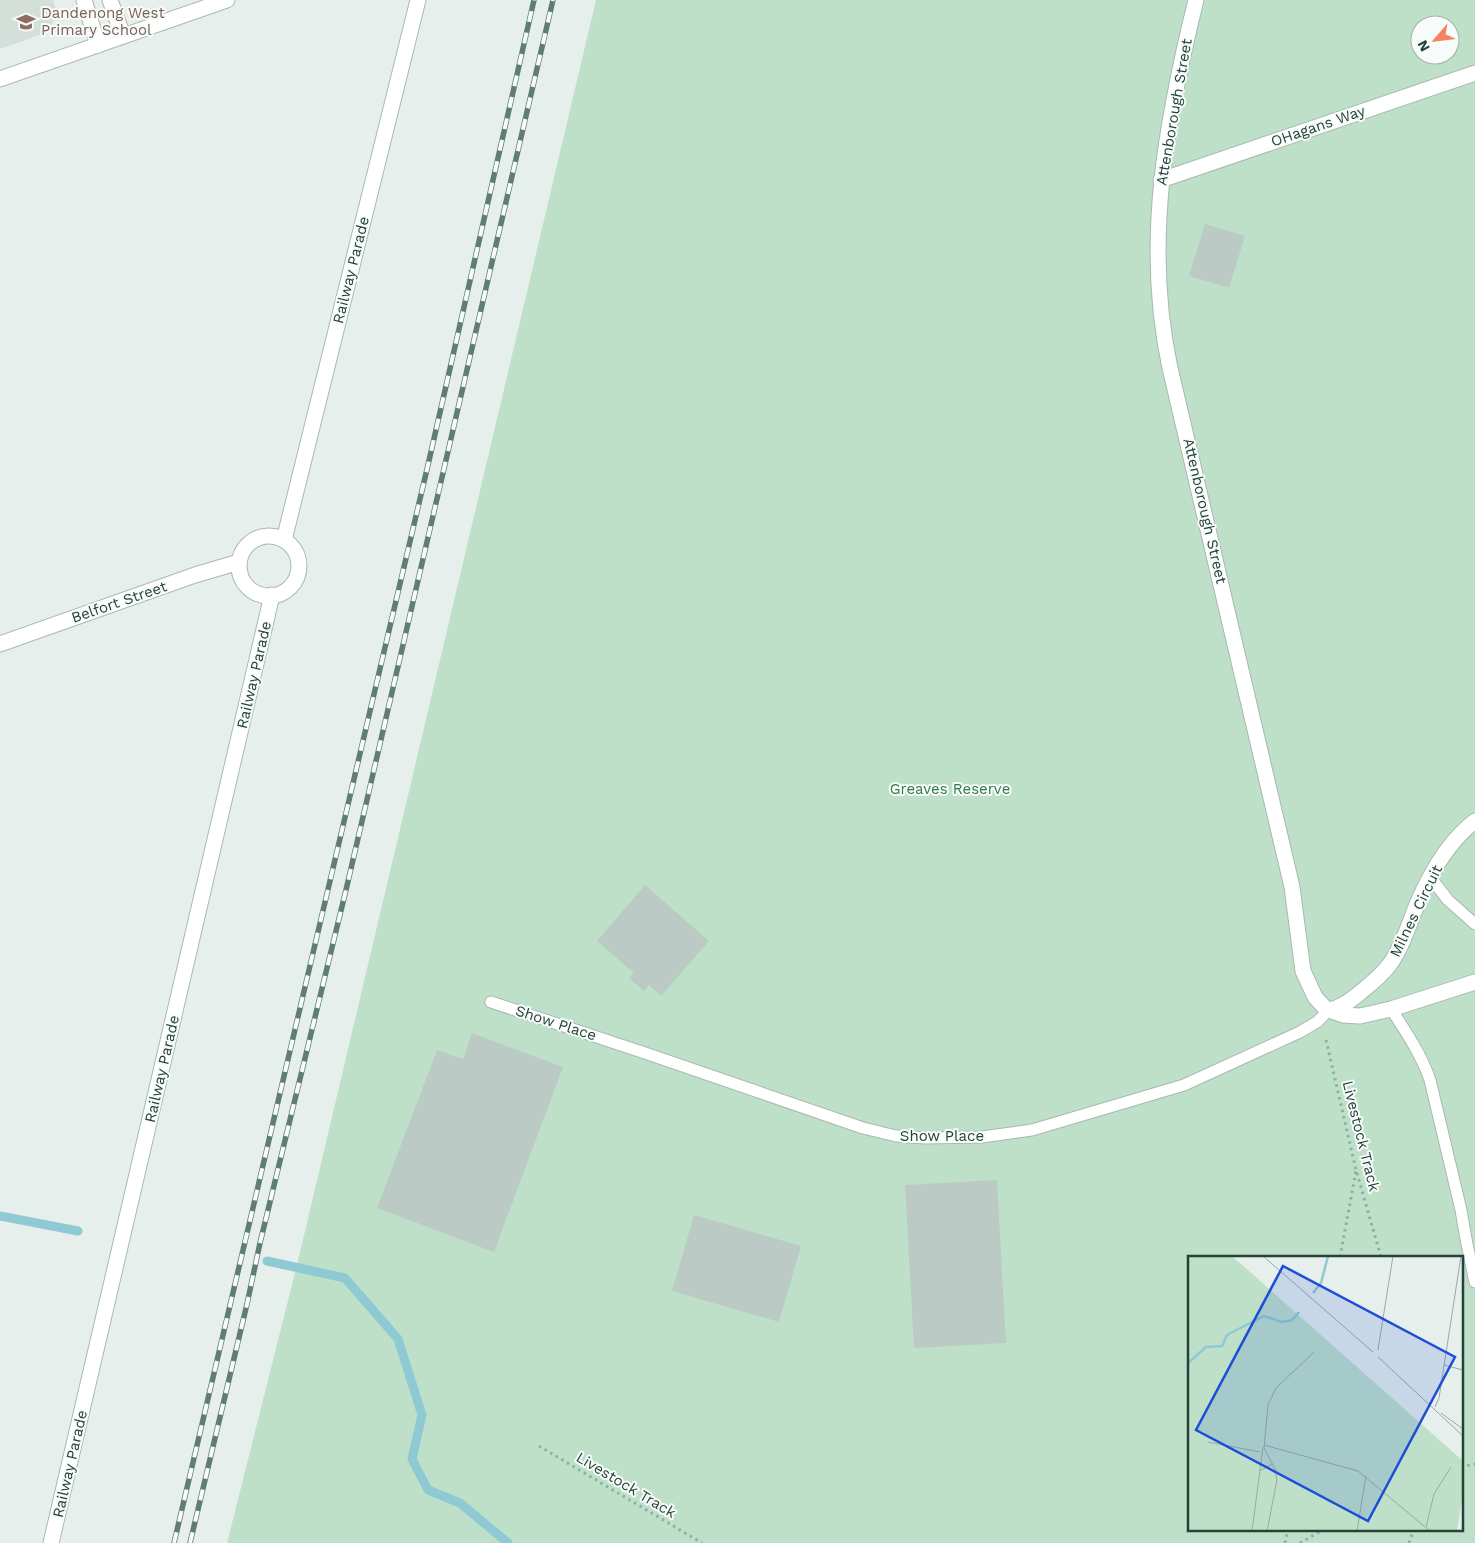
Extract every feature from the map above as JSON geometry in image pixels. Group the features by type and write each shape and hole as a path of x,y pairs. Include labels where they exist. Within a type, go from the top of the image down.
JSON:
{"street":[{"path":"84,0 98,45"},
{"path":"110,0 124,36"},
{"path":"0,80 227,0"},
{"name":"Railway Parade","path":"284,540 418,0"},
{"name":"Attenborough Street","path":"1196,0 1174,99 1161,180 1159,217 1160,292 1166,349 1292,888 1301,963 1304,975 1315,997 1329,1010"},
{"name":"OHagans Way","path":"1161,180 1475,73"},
{"path":"265,536 274,536 284,540 296,553 299,562 295,580 289,588 282,593 272,596 255,592 248,587 240,571 240,562 242,553 248,545 256,539 265,536"},
{"name":"Belfort Street","path":"0,644 240,562"},
{"name":"Railway Parade","path":"52,1543 272,596"},
{"name":"Milnes Circuit","path":"1329,1010 1335,1009 1352,999 1384,971 1391,962 1405,936 1418,901 1430,877 1453,842 1464,829 1475,821"},
{"path":"1329,1010 1343,1015 1360,1016 1391,1010 1475,982"}],"lane":[{"path":"1430,877 1448,900 1475,924"},
{"name":"Show Place","path":"491,1002 863,1128 896,1136 925,1138 982,1137 1032,1130 1152,1096 1198,1079 1300,1032 1317,1022 1329,1010"},
{"path":"1391,1010 1413,1042 1430,1080 1461,1210 1475,1282"}],"path":[{"name":"Livestock Track","path":"1317,1022 1326,1041 1356,1170 1380,1256"},
{"path":"1340,1256 1356,1170"},
{"name":"Livestock Track","path":"539,1446 702,1543"},
{"path":"1462,1467 1475,1464"},
{"path":"1285,1543 1288,1530"},
{"path":"1300,1543 1322,1530"},
{"path":"1409,1543 1414,1530"}],"shaded area":[{"name":"Dandenong West Primary School","path":"0,0 53,0 57,12 48,32 0,49"}],"green space":[{"name":"Greaves Reserve","path":"596,0 1475,0 1475,1543 227,1543 297,1265"}],"building":[{"path":"1205,224 1245,236 1229,288 1189,276"},
{"path":"645,885 709,941 661,996 649,985 644,991 629,978 634,973 597,941"},
{"path":"472,1033 563,1067 494,1252 377,1208 437,1050 463,1059"},
{"path":"997,1180 1006,1343 914,1348 905,1185"},
{"path":"694,1215 801,1246 779,1322 672,1291"}],"waterway":[{"path":"0,1216 78,1231"},
{"path":"267,1261 345,1278 398,1339 422,1415 412,1459 428,1490 460,1503 508,1543"}],"railway":[{"path":"174,1543 428,465 534,0"},
{"path":"190,1543 260,1243 346,890 553,0"}],"place":[{"name":"Dandenong West Primary School","path":"26,22"}]}
